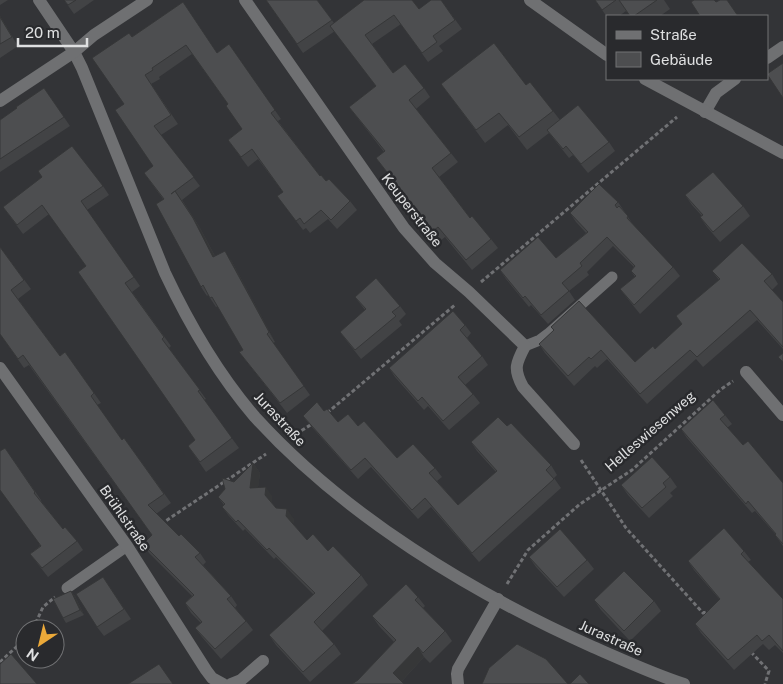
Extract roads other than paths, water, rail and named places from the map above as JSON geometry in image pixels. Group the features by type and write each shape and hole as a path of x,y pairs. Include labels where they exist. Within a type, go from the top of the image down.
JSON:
{"street":[{"name":"Jurastraße","path":"39,0 74,52 82,68 165,273 179,302 204,346 228,382 255,416 281,444 325,485 349,504 427,557 498,600 566,634 635,665 684,684"},
{"path":"0,101 74,52 94,34 147,0"},
{"name":"Keuperstraße","path":"245,0 404,228 435,263 469,292 524,346"},
{"path":"530,0 606,54"},
{"path":"768,57 783,47"},
{"path":"647,80 783,154"},
{"path":"705,112 716,93 734,80"},
{"path":"524,346 517,361 518,378 523,387 574,444"},
{"name":"Brühlstraße","path":"0,368 127,546 206,670 212,678 223,684"},
{"path":"746,372 783,415"},
{"path":"458,684 456,674 458,669 498,600"},
{"path":"231,684 242,680 263,661"}],"lane":[{"path":"524,346 540,340 548,334 612,277"},
{"path":"67,588 127,546"}]}
